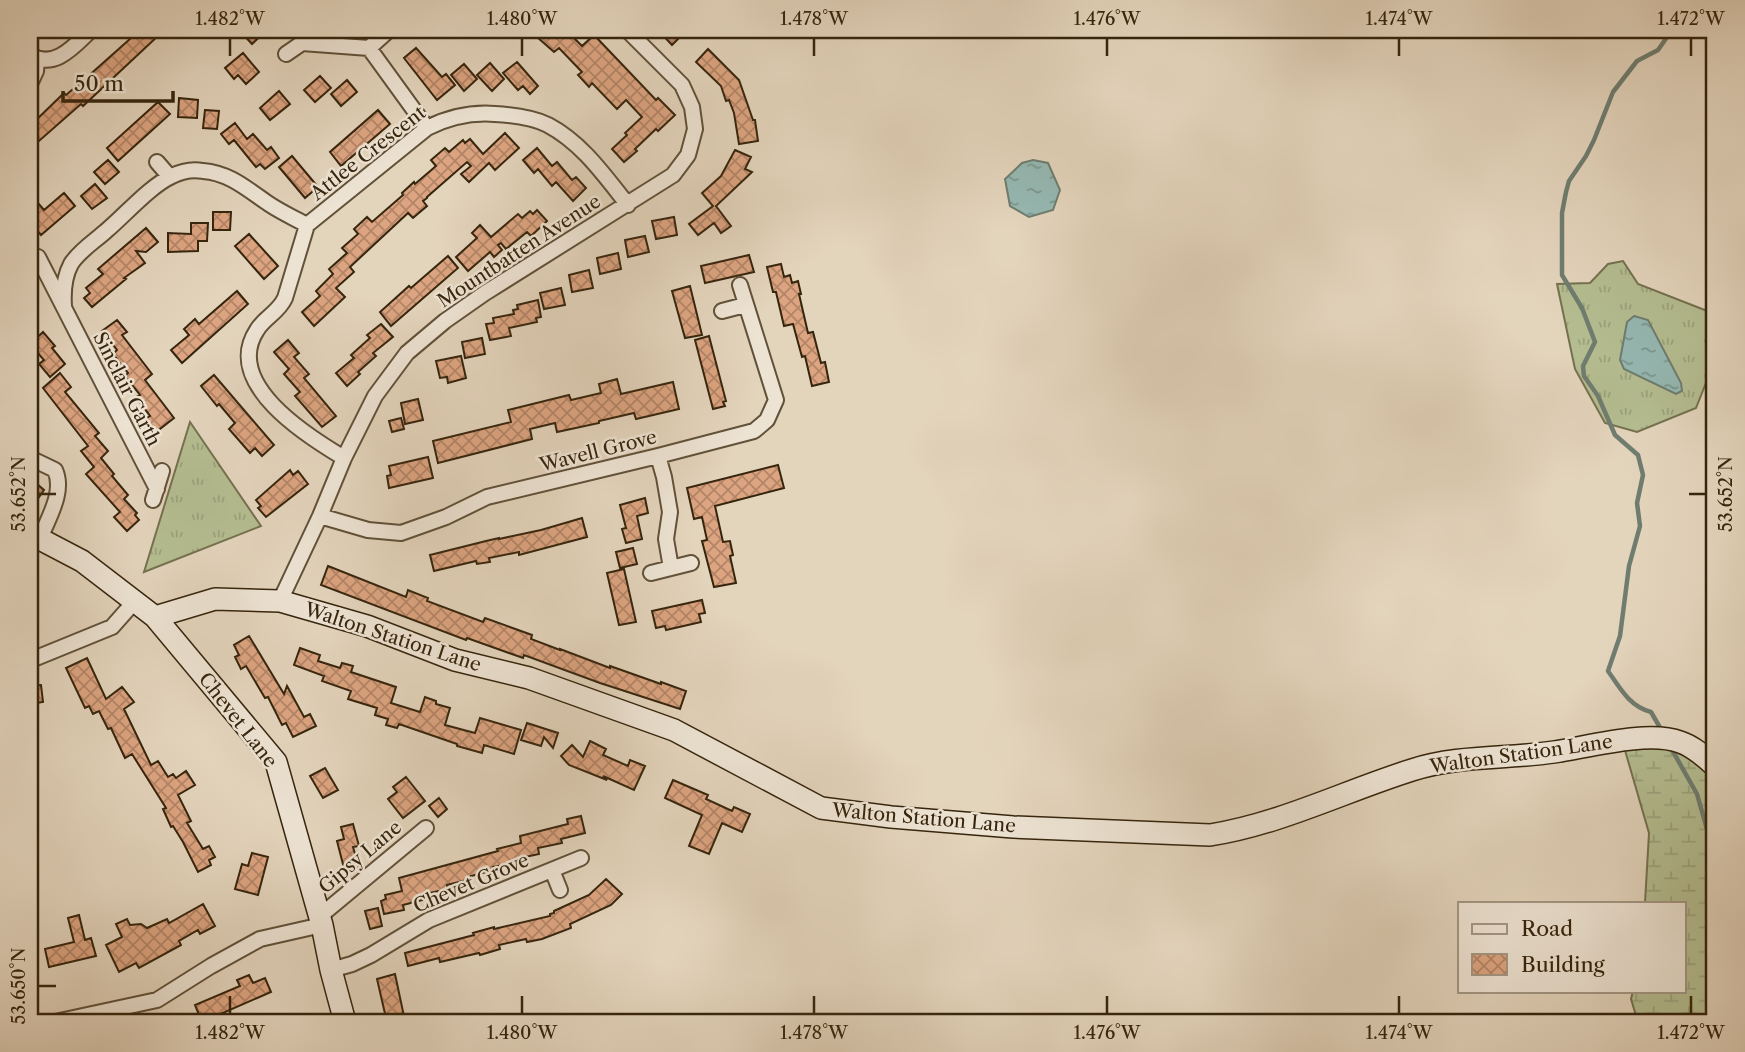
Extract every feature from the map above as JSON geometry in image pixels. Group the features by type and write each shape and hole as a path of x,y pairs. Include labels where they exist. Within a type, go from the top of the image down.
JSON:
{"main road":[{"name":"Chevet Lane","path":"35,538 82,561 155,617 276,762 321,921 345,1022"},
{"name":"Walton Station Lane","path":"155,617 215,599 280,601 367,626 454,660 529,678 674,730 821,808 891,817 1013,827 1210,835 1241,830 1414,769 1474,758 1552,753 1622,740 1666,739 1681,742 1696,750 1715,766"}],"street":[{"path":"30,84 36,71 33,57 52,59 63,56 91,30"},
{"path":"286,54 302,43 369,48 389,30"},
{"name":"Mountbatten Avenue","path":"280,601 375,396 407,353 445,321 485,293 673,175 688,156 695,129 692,107 681,85 627,30"},
{"path":"369,48 427,128"},
{"name":"Attlee Crescent","path":"344,458 312,440 265,397 252,374 249,361 250,348 257,330 281,307 285,298 307,225 427,128 463,115 485,113 521,117 547,124 589,156 628,205"},
{"path":"157,162 170,177"},
{"path":"64,306 65,277 83,250 152,190 170,177 185,171 202,170 221,174 307,225"},
{"name":"Sinclair Garth","path":"38,257 155,494 162,471"},
{"name":"Wavell Grove","path":"320,516 368,530 401,533 446,517 487,497 754,431 767,420 776,400 740,285"},
{"path":"722,312 745,305"},
{"path":"658,456 670,512 666,538 671,568"},
{"path":"30,458 55,470 58,477 57,495 35,538"},
{"path":"651,573 691,563"},
{"path":"36,658 112,627 135,601"},
{"name":"Gipsy Lane","path":"321,921 426,828"},
{"name":"Chevet Grove","path":"331,970 371,955 429,920 581,858"},
{"name":"Chevet Grove","path":"552,870 560,890"},
{"path":"55,1022 156,1000 260,939 321,921"}],"green space":[{"path":"1623,261 1638,284 1715,314 1715,360 1696,408 1637,432 1605,423 1575,369 1557,284 1590,283 1608,264"},
{"path":"190,422 261,526 144,572"},
{"path":"1663,738 1715,766 1715,1022 1638,1022 1631,999 1633,992 1686,992 1686,902 1645,902 1649,833 1622,740"}],"water":[{"path":"1033,160 1048,163 1060,190 1053,210 1029,217 1010,206 1005,179 1022,163"},
{"path":"1634,316 1648,320 1681,383 1682,391 1676,394 1624,369 1620,360 1627,322"}],"building":[{"path":"140,30 154,30 159,35 83,106 81,104 39,141 30,132 30,126 64,93 66,95"},
{"path":"239,30 267,30 252,44"},
{"path":"529,30 566,30 582,46 594,35 656,100 658,98 675,115 658,131 656,129 624,162 612,149 642,117 626,100 617,109 592,83 589,87 578,75 582,72 559,48 554,52"},
{"path":"658,30 687,30 672,45"},
{"path":"416,48 442,77 446,74 455,85 437,100 404,58"},
{"path":"708,49 739,80 755,120 758,141 739,144 729,100 726,101 721,86 696,62"},
{"path":"243,53 259,72 246,84 238,75 234,79 225,68"},
{"path":"517,62 538,86 530,94 523,86 518,90 503,73"},
{"path":"490,63 504,79 492,91 477,75"},
{"path":"464,64 477,79 464,91 451,75"},
{"path":"320,76 331,88 315,102 304,90"},
{"path":"347,80 357,92 341,106 331,94"},
{"path":"279,91 290,104 270,120 260,108"},
{"path":"179,98 198,100 197,118 178,117"},
{"path":"158,102 170,114 118,161 107,148"},
{"path":"205,110 219,111 217,129 203,128"},
{"path":"378,110 390,124 341,166 330,152"},
{"path":"235,123 247,139 253,134 267,150 271,147 279,158 265,169 260,164 256,167 234,140 229,144 221,134"},
{"path":"505,133 519,148 495,170 489,163 469,182 461,174 471,166 467,162 423,201 427,206 413,218 408,213 350,267 354,272 336,288 345,297 314,326 302,312 320,296 316,291 333,274 329,269 347,253 342,248 358,234 354,229 367,217 372,222 414,182 415,184 436,166 431,160 445,148 449,152 463,140 465,143 470,139 483,154"},
{"path":"537,148 552,166 557,162 572,180 576,177 586,188 573,201 556,182 552,186 538,169 534,173 523,160"},
{"path":"735,150 751,157 745,169 752,172 716,206 731,226 721,233 714,223 698,235 689,224 713,206 702,193 721,176"},
{"path":"292,156 318,187 305,198 279,167"},
{"path":"108,160 119,172 105,184 94,172"},
{"path":"95,184 107,198 92,209 81,196"},
{"path":"64,193 75,206 41,235 30,222 30,211 38,203 44,210"},
{"path":"537,210 547,221 531,236 527,232 506,249 501,243 498,245 502,250 494,257 490,252 468,271 456,257 477,238 472,233 480,225 491,237 518,214 522,218 530,211 533,214"},
{"path":"213,212 231,212 230,230 213,230"},
{"path":"674,217 677,235 656,239 652,221"},
{"path":"191,223 208,223 207,241 198,241 198,251 168,252 168,233 191,234"},
{"path":"146,228 158,242 146,252 136,251 145,263 92,307 84,298 90,293 86,288 103,274 98,269"},
{"path":"249,234 278,266 264,279 235,246"},
{"path":"645,236 649,252 628,257 625,240"},
{"path":"618,253 621,269 600,274 597,258"},
{"path":"749,255 754,272 705,283 701,266"},
{"path":"448,256 458,268 391,326 380,312"},
{"path":"781,264 784,277 790,275 792,283 798,281 808,333 813,332 821,363 825,362 829,382 812,386 793,324 784,326 767,267"},
{"path":"589,270 593,288 572,292 569,275"},
{"path":"690,286 702,335 685,338 672,291"},
{"path":"561,288 565,305 544,309 540,293"},
{"path":"237,291 248,304 182,363 171,350 189,335 184,329 195,319 199,324"},
{"path":"538,300 541,317 536,318 537,322 509,328 511,336 490,340 486,324 494,323 493,318 514,314 513,310 518,309 517,305"},
{"path":"117,320 127,332 122,335 152,374 145,380 174,418 156,432 146,418 150,416 136,397 140,395 125,376 128,373 113,354 117,350 102,331"},
{"path":"381,324 393,337 373,353 376,356 347,386 336,373 354,358 351,355 370,338 367,335"},
{"path":"43,332 65,364 50,377 39,364 44,360 30,344"},
{"path":"709,336 726,401 723,402 725,406 713,409 695,340"},
{"path":"482,338 485,354 465,358 462,342"},
{"path":"288,340 299,353 294,357 309,374 304,378 336,416 322,427 295,396 300,392 284,374 289,369 274,352"},
{"path":"461,356 466,378 448,383 447,377 440,378 436,361"},
{"path":"60,373 71,387 65,392 99,433 95,436 108,451 101,458 128,495 124,499 137,513 135,515 139,520 127,531 114,517 120,512 86,474 94,467 81,451 88,446 43,388"},
{"path":"214,375 274,445 262,456 255,448 250,453 229,429 235,423 201,386"},
{"path":"617,379 621,394 673,382 679,409 636,419 634,413 557,432 555,423 530,429 532,439 438,463 433,441 511,422 508,410 569,395 571,400 601,393 599,384"},
{"path":"418,399 423,420 405,424 401,403"},
{"path":"401,418 404,429 392,432 389,421"},
{"path":"428,457 433,478 389,488 389,466"},
{"path":"778,465 784,488 715,506 723,542 730,541 733,555 730,556 736,583 714,587 702,541 707,540 702,517 694,519 687,488"},
{"path":"290,470 293,475 298,471 308,484 266,517 258,508 261,506 256,500"},
{"path":"30,478 44,490 37,500 30,495"},
{"path":"645,498 648,513 637,516 642,539 626,543 622,529 626,528 620,505"},
{"path":"582,518 587,537 519,555 519,552 489,558 490,562 477,564 476,561 434,571 430,555"},
{"path":"633,548 637,564 620,568 616,552"},
{"path":"328,566 406,597 408,590 428,598 427,601 483,622 485,618 532,635 531,639 560,650 686,691 680,709 524,655 523,658 467,638 466,640 321,585"},
{"path":"624,569 636,622 619,625 607,573"},
{"path":"702,600 705,613 699,614 701,622 666,630 665,626 656,628 652,611"},
{"path":"249,636 284,694 287,686 304,717 310,714 316,726 293,737 286,723 282,725 268,697 265,698 246,666 241,669 235,657 239,655 234,645"},
{"path":"300,648 320,655 318,661 340,668 342,663 353,666 351,672 396,687 391,703 420,712 425,697 450,708 445,725 475,733 480,718 521,730 514,754 484,745 482,753 399,724 397,728 386,725 388,719 375,715 377,708 348,699 351,691 322,681 324,676 294,665"},
{"path":"87,658 106,699 122,687 134,702 124,709 151,765 158,761 168,777 173,774 176,778 186,771 195,785 178,795 191,821 187,823 203,849 209,846 215,857 209,860 211,865 198,872 183,842 173,826 171,827 163,809 166,808 132,754 125,758 111,728 108,729 99,711 93,714 89,706 85,708 66,668"},
{"path":"41,685 43,702 30,704 30,686"},
{"path":"527,723 558,733 553,748 544,737 541,746 521,740"},
{"path":"590,741 606,749 603,755 628,766 630,760 645,766 634,790 569,765 561,756 572,745 583,757"},
{"path":"325,768 338,790 323,798 310,776"},
{"path":"406,777 425,801 403,818 388,799 397,792 393,787"},
{"path":"673,780 708,795 706,799 732,811 734,807 750,814 742,832 722,823 709,854 689,846 702,815 665,798"},
{"path":"439,798 447,809 438,817 429,806"},
{"path":"581,816 585,833 561,839 562,843 538,848 539,854 516,859 517,862 493,867 494,870 471,876 471,879 447,885 448,889 425,894 426,899 403,905 404,910 384,914 381,901 386,899 385,895 402,891 399,878 498,851 497,849 521,843 520,836 568,824 567,819"},
{"path":"353,824 359,846 353,847 359,868 345,872 337,841 344,839 341,827"},
{"path":"252,853 268,857 258,895 235,889 242,864 248,866"},
{"path":"606,879 622,894 611,905 570,924 571,928 542,939 527,942 526,939 499,945 500,949 480,955 479,953 440,962 439,958 408,966 405,953 494,927 550,916 554,911 589,895"},
{"path":"203,904 215,926 200,934 198,930 179,941 181,945 139,968 136,963 119,972 106,945 122,937 116,924 127,919 130,925 141,924 147,928 167,919 169,923"},
{"path":"378,908 382,926 370,929 365,911"},
{"path":"79,915 85,940 91,938 96,956 49,967 45,949 74,942 68,918"},
{"path":"395,974 405,1021 399,1022 394,1022 393,1016 386,1018 377,979"},
{"path":"249,975 253,983 265,978 271,992 218,1015 221,1022 202,1022 195,1005 240,986 237,980"}],"waterway":[{"path":"1662,731 1651,712 1631,701 1608,671 1620,636 1629,566 1640,526 1637,503 1643,475 1638,455 1615,435 1598,396 1584,376 1583,366 1595,342 1582,308 1562,275 1562,213 1569,181 1594,140 1613,92 1637,61 1658,50 1672,30"},
{"path":"1671,748 1697,794 1710,840 1712,1022"}]}
